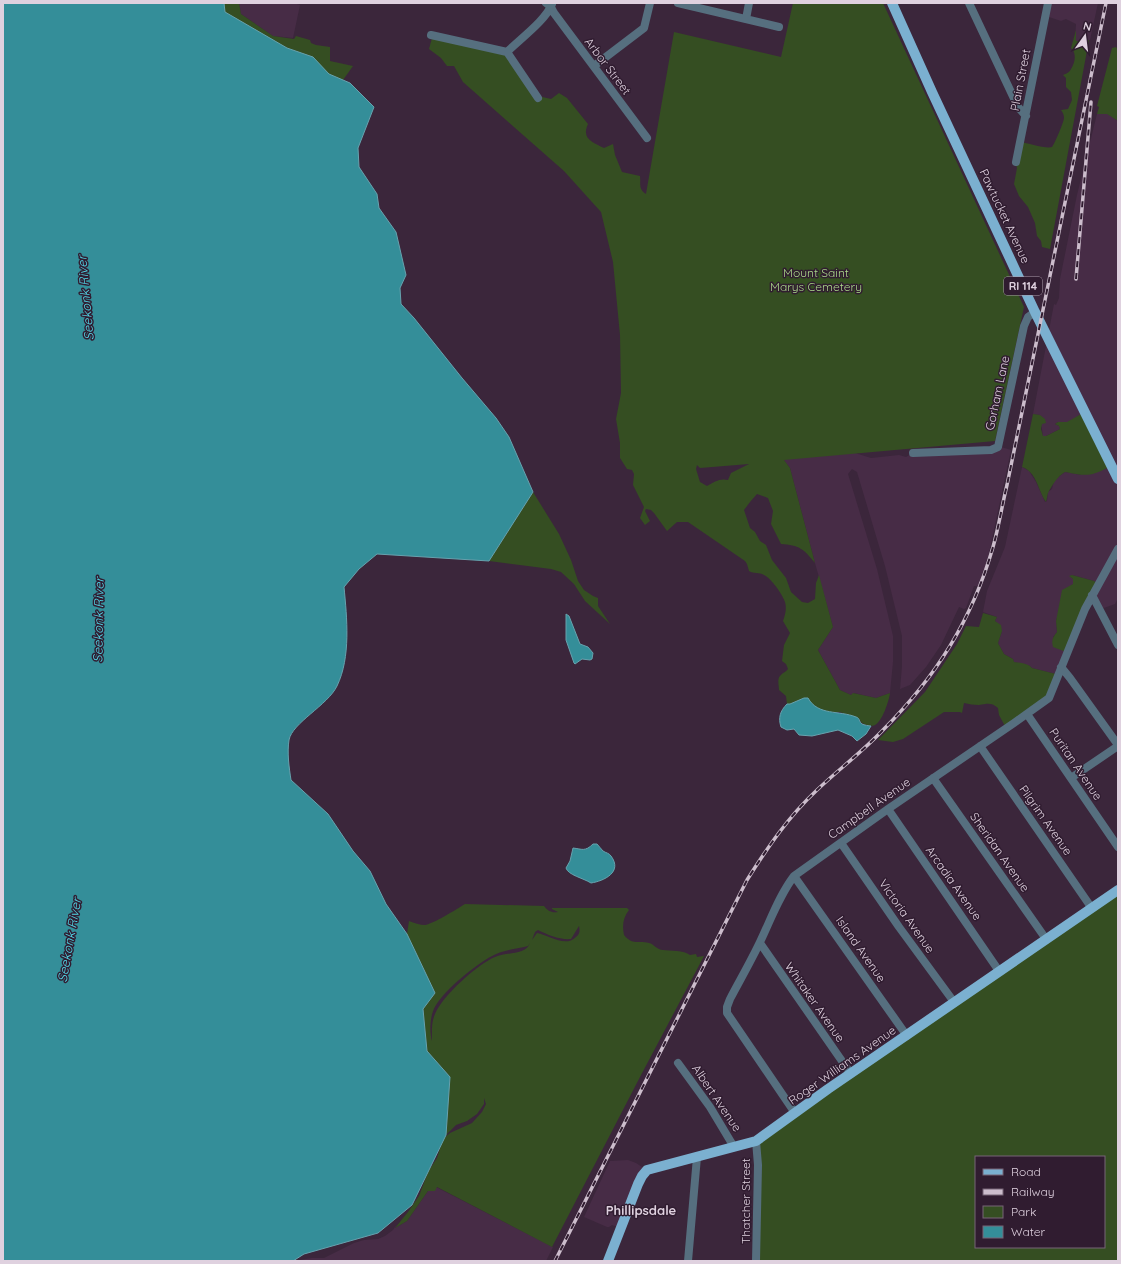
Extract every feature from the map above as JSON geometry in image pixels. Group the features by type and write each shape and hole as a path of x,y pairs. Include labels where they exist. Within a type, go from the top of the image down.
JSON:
{"main road":[{"name":"Pawtucket Avenue","path":"892,3 1035,312 1118,479"},
{"name":"Roger Williams Avenue","path":"608,1261 638,1184 647,1170 756,1141 1091,907 1118,890"}],"street":[{"path":"594,66 644,28 650,3"},
{"path":"678,3 691,4 779,27"},
{"path":"746,19 749,3"},
{"path":"969,3 1018,107 1026,116"},
{"name":"Plain Street","path":"1016,162 1048,3"},
{"path":"506,52 542,19 550,4"},
{"name":"Arbor Street","path":"550,4 554,13 647,138"},
{"path":"431,35 506,52 538,98"},
{"name":"Gorham Lane","path":"913,453 991,450 998,447 1024,326 1028,317 1035,312"},
{"name":"Campbell Avenue","path":"795,1113 727,1013 727,1007 730,999 760,943 775,909 789,883 794,876 888,809 1049,698 1092,595 1118,549"},
{"path":"1092,595 1118,645"},
{"path":"1061,667 1118,745 1071,778"},
{"name":"Puritan Avenue","path":"1027,714 1100,823 1118,847"},
{"name":"Pilgrim Avenue","path":"980,746 1091,907"},
{"name":"Sheridan Avenue","path":"933,778 1046,939"},
{"name":"Arcadia Avenue","path":"888,809 999,971"},
{"name":"Victoria Avenue","path":"841,843 954,1002"},
{"name":"Island Avenue","path":"794,876 907,1036"},
{"name":"Whitaker Avenue","path":"760,943 851,1074"},
{"name":"Albert Avenue","path":"678,1063 710,1107 734,1147"},
{"name":"Thatcher Street","path":"756,1141 758,1165 756,1261"},
{"path":"688,1261 697,1157"}],"shaded area":[{"path":"239,3 294,3 300,5 293,38 273,36 241,14"},
{"path":"1048,3 1098,3 1090,40 1086,40 1084,42 1075,41 1076,24 1066,19 1061,21 1046,16"},
{"path":"1107,113 1118,121 1118,598 1115,604 1101,609 1093,599 1097,584 1094,581 1072,575 1070,576 1073,579 1073,584 1056,620 1057,632 1053,637 1066,652 1056,674 1014,662 1013,659 1004,654 998,643 1002,631 995,621 997,617 983,612 987,591 1005,547 1022,467 1029,471 1045,502 1047,501 1048,492 1052,489 1054,481 1065,472 1081,475 1067,422 1058,422 1055,424 1059,426 1060,429 1043,436 1040,415 1033,414 1054,304 1056,305 1059,298 1060,279 1077,195 1097,114"},
{"path":"998,446 1011,450 988,558 978,586 974,586 966,608 964,609 959,607 941,645 926,667 910,685 900,689 902,636 885,566 857,472 852,469 848,474 877,569 893,636 893,662 890,693 876,698 854,693 851,695 840,690 818,650 833,627 790,468 782,458 839,448 871,458 899,455 906,457 915,452"},
{"path":"628,1160 642,1167 643,1172 621,1228 612,1225 607,1227 584,1217 610,1161"},
{"path":"436,1187 553,1247 546,1261 294,1261 324,1258 354,1243 364,1240 378,1239 385,1236 393,1230 397,1224 395,1228 407,1221 428,1191 434,1191"}],"green space":[{"path":"219,3 239,3 241,14 273,36 294,39 296,36 310,40 311,43 316,45 330,47 330,61 353,66 343,80 341,86 229,28 230,15 221,13"},
{"name":"Mount Saint Marys Cemetery","path":"793,3 883,3 1024,307 995,441 784,460 790,468 815,563 808,554 801,549 792,545 781,544 771,524 773,511 768,498 757,494 744,510 750,528 755,532 760,541 766,545 772,560 786,578 791,592 802,602 808,603 815,599 816,583 819,575 833,627 818,650 840,690 851,695 853,693 876,698 890,693 883,716 878,723 872,726 868,726 862,723 859,719 840,712 827,712 817,708 804,698 787,704 786,696 779,690 778,681 779,677 788,669 786,664 782,661 784,645 790,633 783,621 786,605 779,591 767,577 762,574 749,571 745,561 688,522 677,522 667,531 651,510 646,509 645,511 650,521 645,525 640,518 644,507 633,485 634,474 632,470 627,469 620,458 620,443 616,419 621,393 620,335 613,262 601,212 564,171 463,82 454,66 447,66 441,58 429,49 432,38 505,53 538,96 551,99 559,93 567,98 588,124 586,133 587,137 592,142 604,148 613,144 615,155 622,172 640,176 640,186 646,194 674,32 781,57","holes":["749,464 731,473 728,480 720,480 707,486 700,482 696,469 697,465 700,468"]},
{"path":"1076,30 1076,41 1084,42 1089,40 1050,249 1042,247 1041,241 1037,236 1035,223 1028,207 1019,196 1014,184 1017,168 1016,165 1021,142 1041,147 1052,147 1057,138 1064,118 1061,110 1068,109 1072,100 1071,92 1066,87 1066,78 1063,75 1070,71 1074,64 1075,55 1071,48"},
{"path":"1116,47 1118,50 1118,121 1107,114 1097,114 1099,107 1097,106 1112,48"},
{"path":"1083,413 1109,467 1097,473 1088,475 1065,472 1051,487 1046,502 1034,477 1027,469 1022,467 1033,414 1040,415 1045,419 1046,423 1042,424 1041,429 1043,436 1046,436 1060,429 1059,426 1055,424 1058,422 1067,422"},
{"path":"533,492 559,534 571,560 578,581 584,590 598,598 598,606 610,624 585,601 574,584 561,572 551,569 489,561"},
{"path":"1072,575 1094,581 1098,584 1066,652 1053,647 1052,640 1057,632 1056,621 1062,590 1073,584 1073,579 1069,576"},
{"path":"983,613 997,617 995,621 1001,625 1002,631 998,643 1004,654 1013,659 1014,662 1026,664 1032,668 1056,674 1046,699 1006,728 996,706 989,704 977,705 964,703 962,713 944,712 903,739 893,742 878,740 925,692 957,644 966,626 979,627"},
{"path":"1118,894 1118,1261 757,1261 756,1143"},
{"path":"465,904 544,906 553,912 558,912 552,908 627,908 629,910 624,919 623,931 624,935 633,942 649,943 661,950 681,951 690,955 696,954 697,957 704,956 552,1247 437,1187 435,1191 428,1191 407,1221 395,1228 419,1196 428,1172 437,1158 445,1137 450,1133 472,1123 482,1112 486,1104 484,1098 484,1104 477,1114 467,1121 456,1125 446,1135 450,1077 427,1051 423,1008 435,993 407,934 409,921 421,925 429,924","holes":["579,926 580,930 578,935 572,940 562,941 537,933 532,940 535,932 538,930 558,938 571,939","530,943 528,947 525,950 495,957 479,966 461,981 445,998 435,1014 432,1024 432,1041 430,1028 432,1013 436,1005 447,992 469,971 485,960 503,951 528,946"]}],"water":[{"name":"Seekonk River","path":"3,3 224,3 225,12 287,48 313,57 329,74 350,83 374,107 358,148 359,167 377,194 379,208 396,232 406,275 400,288 401,304 496,418 509,437 533,492 489,561 377,554 359,569 344,587 347,637 344,663 337,686 326,700 296,727 289,740 288,755 291,780 328,814 353,851 370,871 386,904 407,934 435,993 423,1009 427,1051 450,1077 446,1135 412,1205 378,1233 304,1254 293,1261 3,1261"},
{"path":"566,614 569,616 580,644 588,647 593,653 592,659 582,659 575,664 574,663 566,640"},
{"path":"808,698 817,708 856,717 862,724 871,726 866,734 857,741 852,736 838,730 812,736 799,735 794,729 787,730 781,727 781,712 787,704"},
{"path":"593,844 597,844 603,851 610,855 615,867 606,878 591,883 573,875 566,868 570,861 573,848 586,849"}],"railway":[{"path":"555,1261 747,880 771,844 797,811 817,790 874,739 919,690 950,646 974,599 993,547 999,523 1106,3"},
{"path":"1076,279 1091,102"}],"district":[{"name":"Phillipsdale","path":"641,1210"}]}
